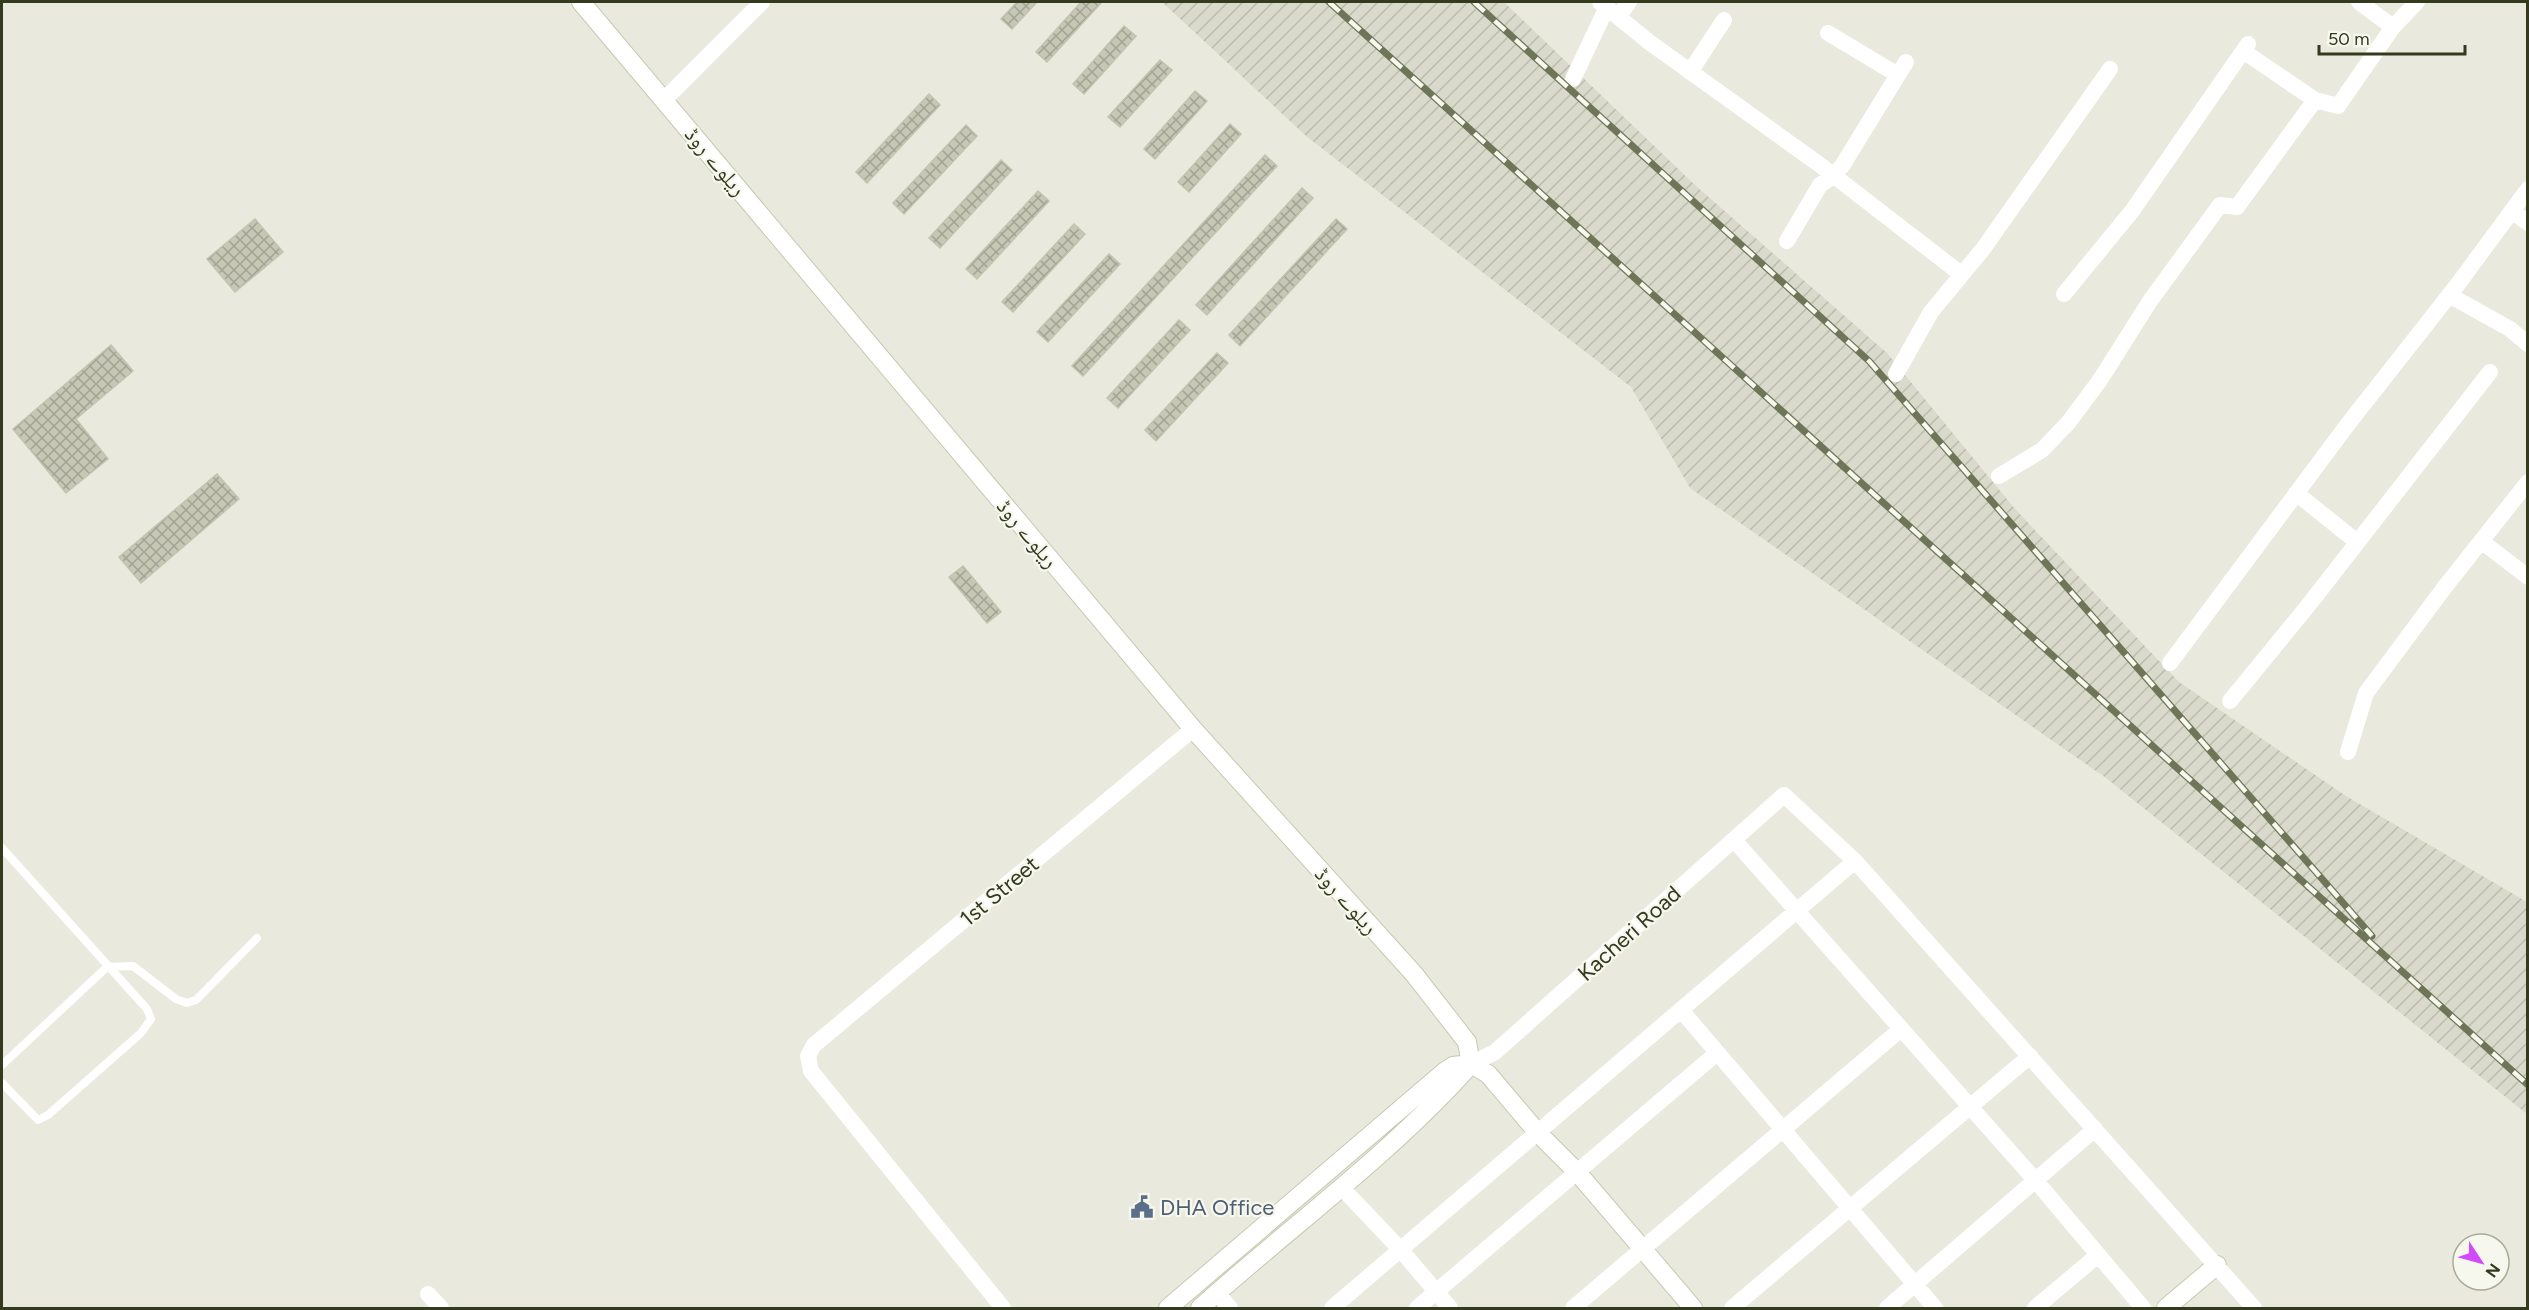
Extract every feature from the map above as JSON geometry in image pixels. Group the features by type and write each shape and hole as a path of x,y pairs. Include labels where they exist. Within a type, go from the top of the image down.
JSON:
{"main road":[{"name":"ریلوے روڈ","path":"581,2 1193,729 1406,965 1467,1042 1471,1064"},
{"path":"1471,1064 1488,1074 1538,1133 1577,1172 1693,1308"},
{"name":"Kacheri Road","path":"1200,1308 1341,1187 1430,1106 1471,1064"},
{"name":"Kacheri Road","path":"1168,1308 1444,1072 1453,1066 1471,1064"},
{"path":"2166,1308 2217,1265"}],"street":[{"path":"664,100 762,2"},
{"path":"1573,80 1608,8 1629,2"},
{"path":"2359,2 2394,27"},
{"path":"2064,294 2132,211 2246,48 2315,100 2338,106 2394,27 2417,2"},
{"path":"1608,8 1690,72 1834,176 1961,274"},
{"path":"1690,72 1724,20"},
{"path":"1787,241 1820,184 1834,176 1902,68 1828,33"},
{"path":"1896,374 1931,312 2065,136 2110,69"},
{"path":"1999,476 2042,450 2068,423 2100,380 2150,301 2220,205 2237,207 2315,100"},
{"path":"2170,663 2296,493 2528,189"},
{"path":"2512,211 2528,223"},
{"path":"2449,295 2510,329 2528,344"},
{"path":"2230,701 2490,372"},
{"path":"2348,753 2366,693 2528,482"},
{"path":"2296,493 2357,542"},
{"path":"2481,542 2528,577"},
{"name":"1st Street","path":"1003,1308 811,1071 808,1056 814,1045 1193,729"},
{"name":"Kacheri Road","path":"1471,1064 1495,1052 1784,795 1855,861"},
{"path":"1734,840 2036,1181 2143,1308"},
{"path":"1332,1308 1855,861 2254,1308"},
{"path":"1681,1010 1935,1308"},
{"path":"1574,1308 1901,1029"},
{"path":"1417,1308 1716,1053"},
{"path":"1732,1308 2030,1056"},
{"path":"1887,1308 2095,1129"},
{"path":"1341,1187 1400,1249 1450,1308"},
{"path":"2035,1308 2098,1255"},
{"path":"1217,1293 1230,1308"},
{"path":"428,1294 440,1308"}],"lane":[{"path":"2,848 147,1009 152,1019 141,1033 48,1115 38,1120 2,1083"},
{"path":"2,1065 107,967 133,966 176,999 187,1004 196,1000 257,938"}],"shaded area":[{"path":"1162,2 1504,2 1696,186 1887,353 2015,509 2179,682 2346,796 2527,902 2527,1114 2106,778 1690,488 1631,387 1306,136"}],"building":[{"path":"1017,2 1037,2 1012,29 1001,19"},
{"path":"1081,2 1102,2 1047,62 1036,52"},
{"path":"1124,26 1136,36 1084,94 1073,84"},
{"path":"1160,60 1172,70 1120,127 1108,117"},
{"path":"1195,91 1207,101 1155,159 1144,149"},
{"path":"929,94 940,105 867,183 856,172"},
{"path":"1230,124 1241,134 1189,192 1178,182"},
{"path":"966,125 977,136 904,214 893,203"},
{"path":"1265,155 1277,166 1083,376 1072,366"},
{"path":"1001,160 1012,170 940,248 929,238"},
{"path":"1302,188 1313,198 1207,315 1196,305"},
{"path":"1038,191 1049,201 977,279 966,269"},
{"path":"255,219 283,252 235,292 207,259"},
{"path":"1336,219 1347,229 1240,346 1229,335"},
{"path":"1074,224 1085,234 1013,312 1002,302"},
{"path":"1109,254 1120,264 1048,342 1037,332"},
{"path":"1179,320 1190,330 1118,408 1107,398"},
{"path":"111,345 133,371 76,419 108,459 66,493 13,429"},
{"path":"1217,353 1228,363 1156,441 1145,430"},
{"path":"217,474 239,499 141,583 119,557"},
{"path":"963,566 1001,612 987,623 949,577"}],"railway":[{"path":"1329,2 2528,1085"},
{"path":"1474,2 1869,361 2372,936"}],"place":[{"name":"DHA Office","path":"1142,1207"}]}
